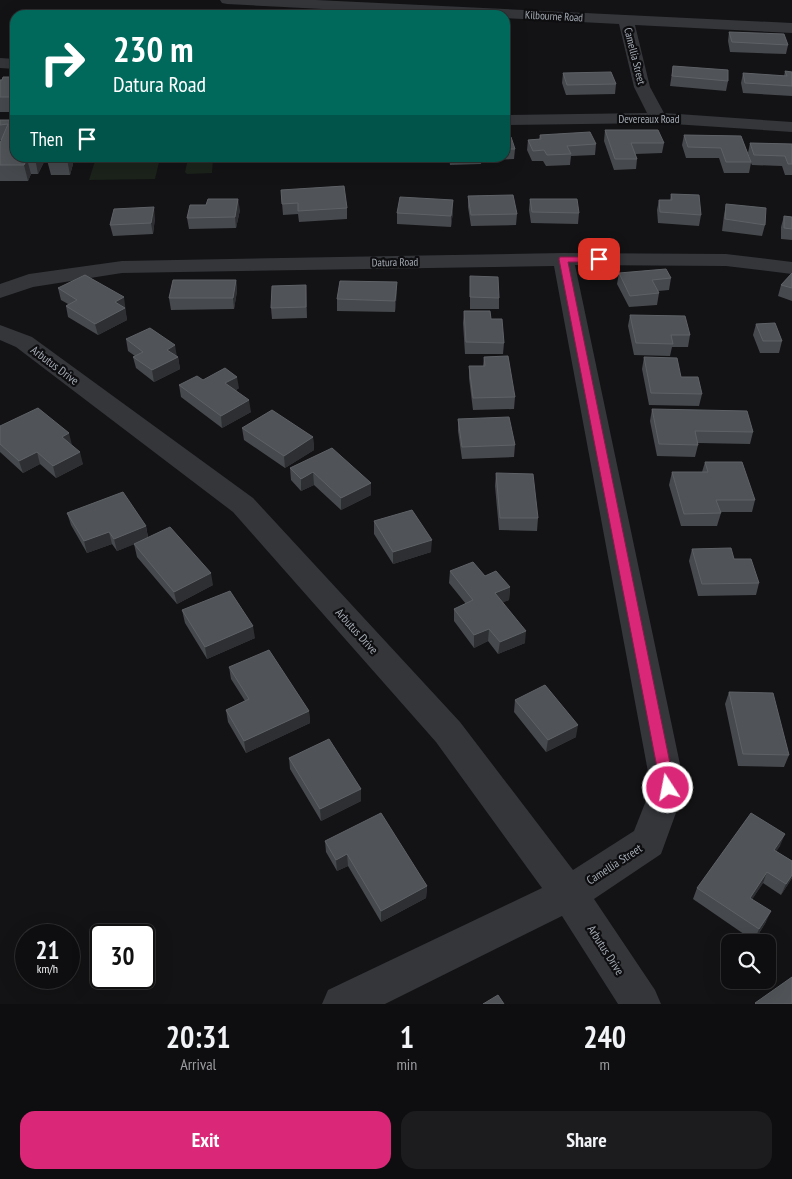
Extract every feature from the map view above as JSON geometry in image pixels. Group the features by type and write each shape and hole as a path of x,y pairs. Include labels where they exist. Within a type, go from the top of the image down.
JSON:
{"street":[{"name":"Kilbourne Road","path":"227,0 426,10"},
{"name":"Kilbourne Road","path":"510,14 792,28"},
{"name":"Camellia Street","path":"626,20 642,87 658,118"},
{"name":"Devereaux Road","path":"510,120 658,118 792,127"},
{"name":"Camellia Street","path":"342,1004 569,894 648,842 668,788 563,259"},
{"name":"Datura Road","path":"0,291 29,281 122,267 563,259 726,260 792,268"},
{"name":"Arbutus Drive","path":"0,332 24,342 243,505 448,732 569,894 641,1004"}],"shaded area":[{"path":"95,162 159,162 155,179 89,180"},
{"path":"187,162 213,162 212,173 187,174 185,172"}],"building":[{"path":"729,32 784,34 788,45 732,42"},
{"path":"673,66 728,70 728,81 672,76"},
{"path":"785,71 792,72 792,86 745,83 743,73 787,76"},
{"path":"611,72 616,84 567,85 563,73"},
{"path":"3,77 10,77 10,97 0,97 0,80"},
{"path":"0,120 10,120 10,162 26,162 24,165 0,165 0,143 8,124 0,125"},
{"path":"605,130 658,130 664,143 631,143 637,159 615,159"},
{"path":"590,132 596,144 567,146 571,154 547,155 544,150 533,151 528,140 541,139 540,135"},
{"path":"684,135 741,136 751,162 726,162 721,148 688,147"},
{"path":"510,137 511,137 515,149 510,149"},
{"path":"750,143 792,144 792,164 788,164 785,156 754,155"},
{"path":"344,186 347,208 298,211 298,203 282,204 281,190"},
{"path":"671,194 699,195 701,215 660,212 659,200 672,200"},
{"path":"513,195 517,214 471,215 468,196"},
{"path":"400,197 453,200 451,216 397,213"},
{"path":"208,199 238,199 235,217 187,218 190,205 206,205"},
{"path":"530,199 577,199 579,213 532,212"},
{"path":"726,204 766,208 765,225 725,219"},
{"path":"154,207 151,223 110,225 114,209"},
{"path":"784,216 792,217 792,229 784,228"},
{"path":"666,269 671,278 652,280 659,293 630,296 619,273"},
{"path":"792,273 792,288 781,285"},
{"path":"85,275 124,297 115,302 125,308 95,324 66,306 77,300 58,288"},
{"path":"470,276 498,277 499,298 470,297"},
{"path":"173,280 236,280 233,298 169,298"},
{"path":"340,281 397,282 395,301 337,299"},
{"path":"306,285 306,307 271,308 272,286"},
{"path":"464,311 490,311 491,319 502,319 504,343 466,342"},
{"path":"630,315 685,316 690,335 671,335 673,344 636,343"},
{"path":"775,323 782,341 763,341 756,324"},
{"path":"150,328 175,345 167,350 178,357 152,370 133,357 143,352 126,339"},
{"path":"508,356 515,397 473,398 469,366 485,366 484,357"},
{"path":"644,357 677,358 681,377 698,377 702,394 651,393"},
{"path":"225,368 237,377 225,383 249,400 221,416 179,385 197,376 203,380"},
{"path":"38,408 69,433 62,437 80,452 53,466 37,452 19,461 0,444 0,426"},
{"path":"652,409 747,411 753,432 695,431 698,445 659,444"},
{"path":"272,410 313,437 284,456 242,428"},
{"path":"509,417 515,445 462,447 458,419"},
{"path":"332,448 371,483 341,498 313,472 301,479 290,468"},
{"path":"705,462 742,462 755,500 716,500 721,513 684,514 672,472 708,472"},
{"path":"496,473 533,474 538,518 500,518"},
{"path":"123,492 146,526 114,539 109,532 84,541 67,513"},
{"path":"412,510 432,540 393,552 374,521"},
{"path":"170,527 211,573 174,592 134,544"},
{"path":"731,548 734,559 751,559 759,583 702,584 692,549"},
{"path":"473,562 485,576 496,571 510,587 495,593 526,631 500,642 489,629 474,635 454,609 473,600 450,571"},
{"path":"230,591 253,626 205,647 182,610"},
{"path":"269,650 309,711 244,741 226,710 249,699 229,667"},
{"path":"545,685 578,725 548,740 515,700"},
{"path":"729,692 773,693 789,755 743,754"},
{"path":"329,739 361,789 320,809 289,758"},
{"path":"381,813 427,886 381,911 347,854 336,860 325,841"},
{"path":"751,813 785,834 774,850 792,861 792,875 786,884 767,872 750,898 771,911 759,929 697,888"},
{"path":"792,977 792,1004 755,1003 776,989"},
{"path":"498,995 504,1004 483,1004"}],"route":[{"path":"599,259 563,259 668,788"}]}
